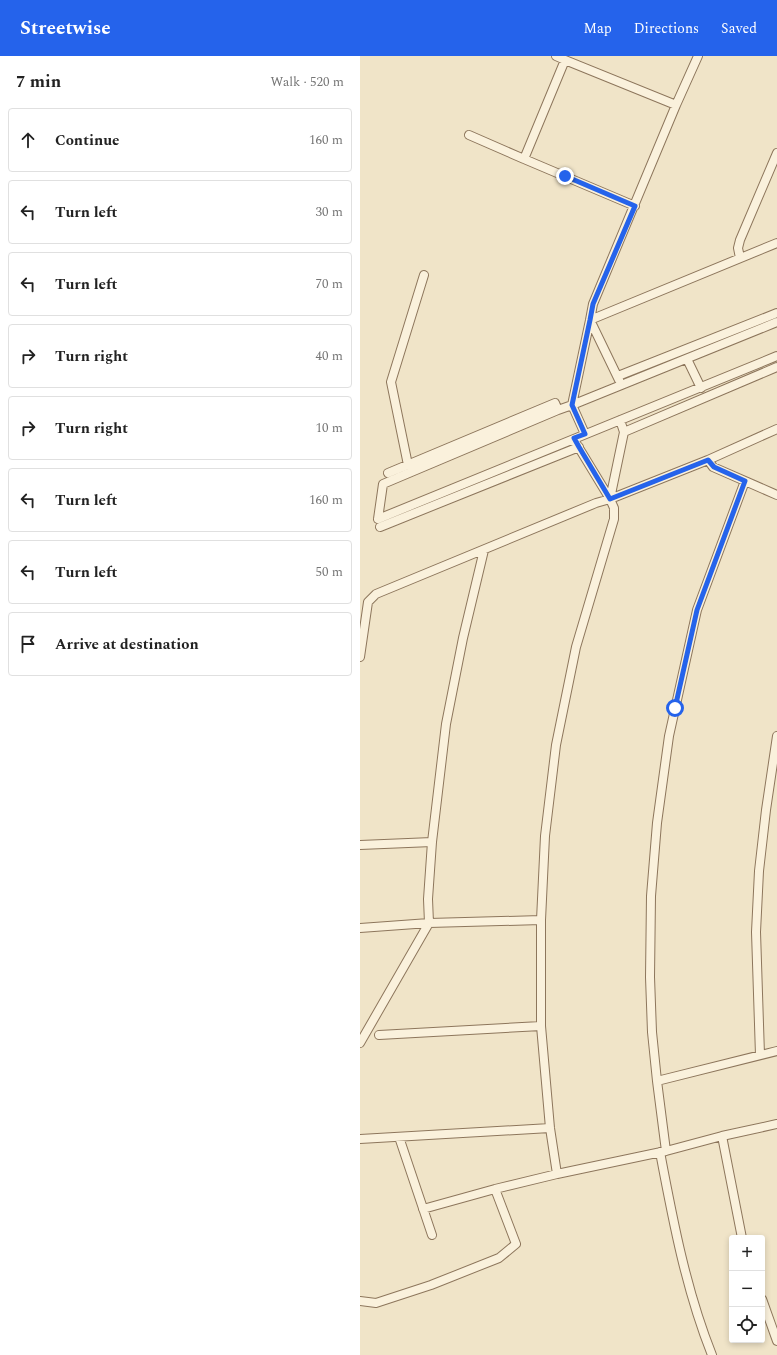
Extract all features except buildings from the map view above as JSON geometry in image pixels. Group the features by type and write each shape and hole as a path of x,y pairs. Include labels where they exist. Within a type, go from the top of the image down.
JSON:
{"street":[{"path":"556,56 676,105"},
{"path":"585,434 572,405 593,304 698,56"},
{"path":"524,158 565,60"},
{"path":"469,135 635,206"},
{"path":"740,258 738,248 740,240 777,153"},
{"path":"590,320 777,243"},
{"path":"408,464 390,382 424,275"},
{"path":"618,376 777,313"},
{"path":"590,320 618,376 621,386"},
{"path":"379,523 383,484 558,410 621,386 777,322"},
{"path":"379,523 574,438 701,388 777,356"},
{"path":"687,359 701,388"},
{"path":"624,432 777,367"},
{"path":"388,473 555,403 558,410"},
{"path":"610,499 624,432 620,420"},
{"path":"360,657 368,602 376,594 708,460 777,429"},
{"path":"557,1174 550,1128 541,1026 541,920 545,836 556,745 576,647 614,519 614,508 610,499 574,438"},
{"path":"379,523 579,447"},
{"path":"708,460 714,467 777,495"},
{"path":"712,1355 685,1275 673,1222 663,1152 652,1032 650,977 651,896 657,823 669,736 697,610 745,481"},
{"path":"360,1043 429,923 428,899 432,842 446,724 463,638 484,550"},
{"path":"760,1055 756,932 759,871 777,736"},
{"path":"360,845 432,842"},
{"path":"360,928 429,923 541,920"},
{"path":"379,1034 541,1026"},
{"path":"657,1081 777,1051"},
{"path":"423,1209 557,1174 663,1152 722,1136 777,1124"},
{"path":"360,1139 399,1138 550,1128"},
{"path":"722,1136 741,1235"},
{"path":"399,1138 432,1236"},
{"path":"360,1301 376,1303 431,1285 499,1258 516,1244 495,1189"},
{"path":"765,1307 777,1341"}],"route":[{"path":"565,176 635,206 593,304 572,405 585,434 574,438 579,447 610,499 708,460 714,467 745,481 697,610 675,708"}]}
